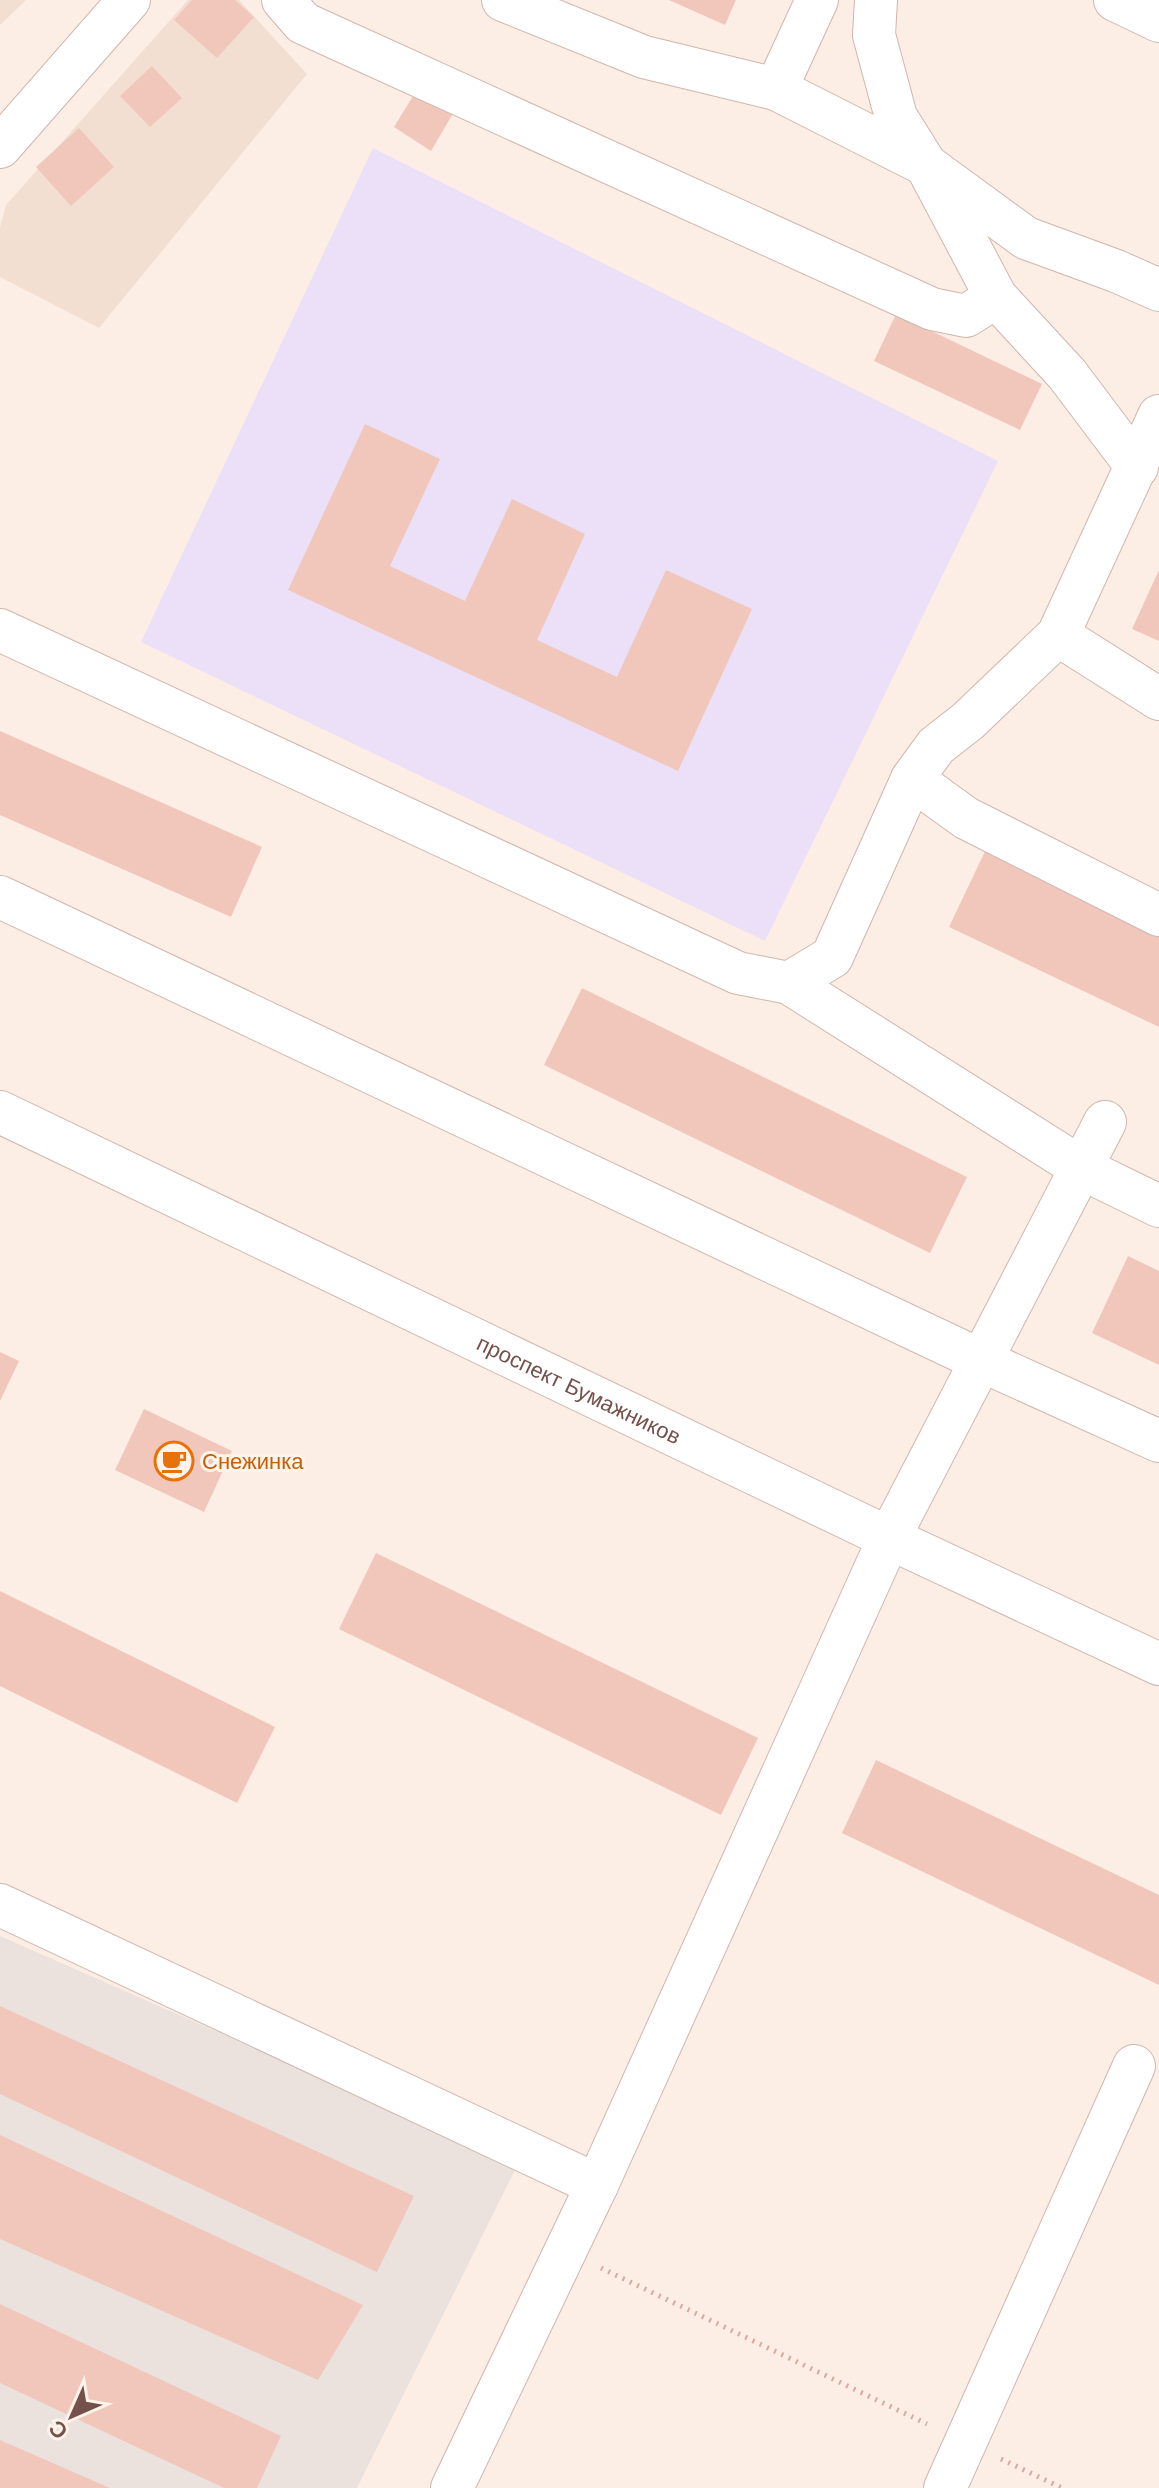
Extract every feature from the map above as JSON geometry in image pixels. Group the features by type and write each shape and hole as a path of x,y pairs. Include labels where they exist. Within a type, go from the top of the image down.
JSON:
{"street":[{"path":"0,147 129,0"},
{"path":"283,0 303,23 932,309 966,316 996,297"},
{"path":"503,0 644,57 776,89 926,165 1026,238 1159,290"},
{"path":"776,89 817,0"},
{"path":"876,0 874,35 896,117 926,165 996,297 1067,374 1137,467"},
{"path":"1115,0 1159,21"},
{"path":"789,983 832,957 912,779 936,746 968,721 1058,635 1159,416"},
{"path":"0,630 738,973 789,983 1083,1169 1159,1206"},
{"path":"1058,635 1159,699"},
{"path":"912,779 966,818 1159,915"},
{"path":"0,897 980,1360 1159,1441"},
{"name":"проспект Бумажников","path":"0,1112 1159,1664"},
{"path":"452,2488 597,2185 889,1538 1105,1122"},
{"path":"0,1905 597,2185"},
{"path":"945,2488 1134,2066"}],"path":[{"path":"565,2251 1062,2488"}],"shaded area":[{"path":"0,0 26,0 0,25"},
{"path":"188,0 239,0 307,74 99,328 0,277 0,228 6,205"},
{"path":"373,148 998,461 765,941 141,642"},
{"path":"0,1936 518,2164 357,2488 0,2488"}],"building":[{"path":"192,0 235,0 254,17 217,58 174,20"},
{"path":"669,0 736,0 725,25"},
{"path":"152,66 182,98 150,127 120,96"},
{"path":"418,88 455,110 431,151 394,127"},
{"path":"79,128 114,167 71,206 36,167"},
{"path":"896,314 1042,384 1020,430 874,361"},
{"path":"365,424 440,459 390,566 465,601 512,499 585,534 537,640 617,677 666,570 752,609 678,771 288,590"},
{"path":"1159,570 1159,641 1132,629"},
{"path":"0,731 262,847 231,917 0,815"},
{"path":"987,847 1159,929 1159,1027 949,927"},
{"path":"582,988 967,1177 930,1253 544,1065"},
{"path":"1128,1256 1159,1271 1159,1365 1092,1333"},
{"path":"0,1352 19,1361 0,1401"},
{"name":"Снежинка","path":"144,1409 232,1451 204,1512 115,1470"},
{"path":"376,1553 758,1738 721,1815 339,1629"},
{"path":"0,1591 275,1727 237,1803 0,1686"},
{"path":"876,1760 1159,1895 1159,1985 842,1833"},
{"path":"0,2006 414,2196 377,2272 0,2094"},
{"path":"0,2135 363,2305 318,2380 0,2239"},
{"path":"0,2304 281,2436 257,2488 224,2488 0,2383"},
{"path":"0,2440 110,2488 0,2488"}],"place":[{"name":"Снежинка","path":"174,1461"}]}
